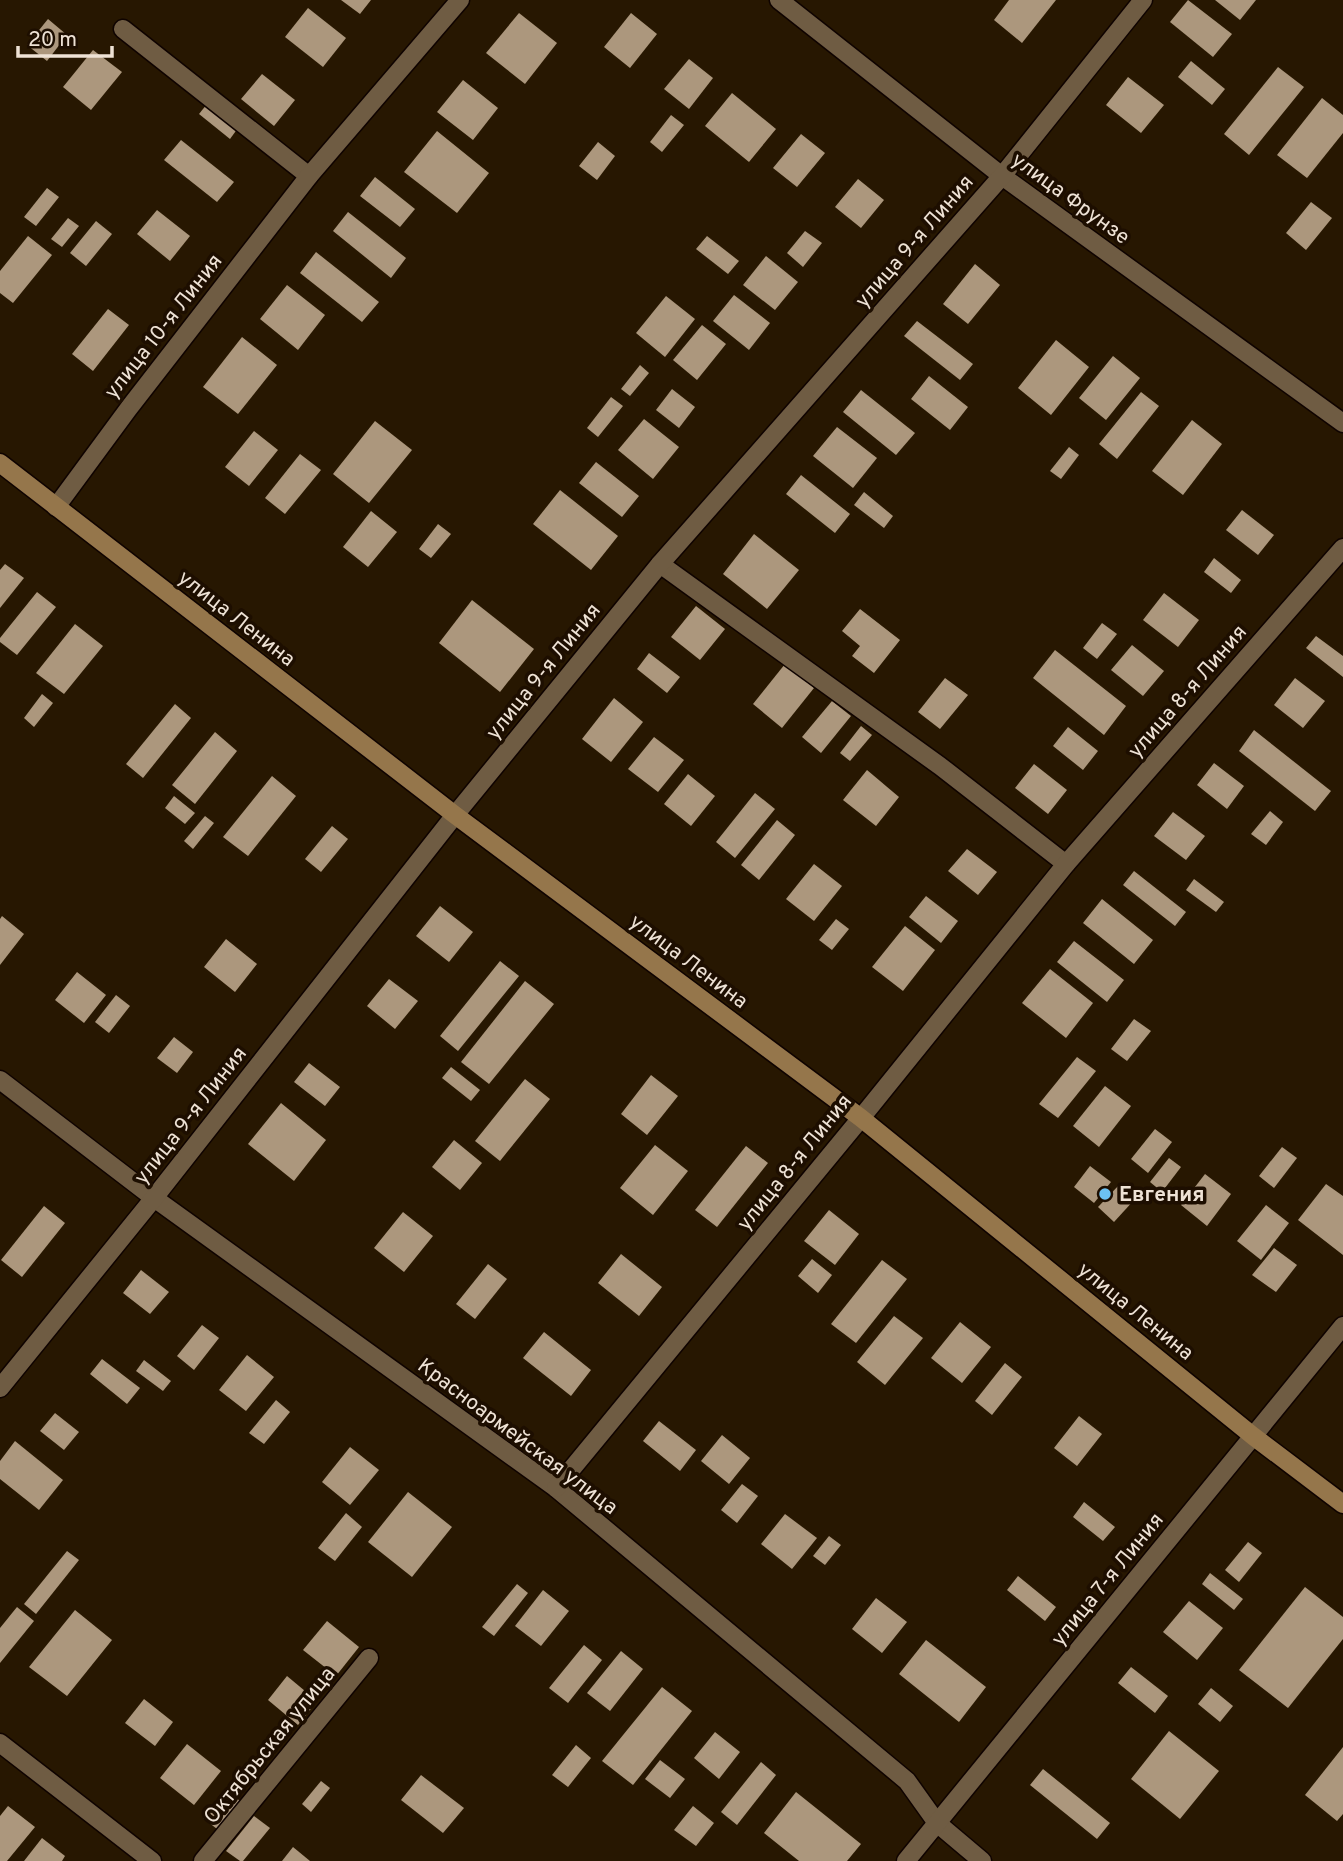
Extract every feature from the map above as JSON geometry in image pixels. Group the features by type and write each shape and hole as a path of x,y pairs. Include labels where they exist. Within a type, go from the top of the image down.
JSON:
{"main road":[{"name":"улица Ленина","path":"0,463 455,815 861,1118 1254,1436 1343,1504"}],"street":[{"name":"улица 10-я Линия","path":"57,507 129,408 309,176 460,0"},
{"name":"улица Фрунзе","path":"779,0 1002,176 1343,424"},
{"name":"улица 9-я Линия","path":"0,1388 154,1198 455,815 660,564 1002,176 1143,0"},
{"path":"123,29 309,176"},
{"name":"улица 8-я Линия","path":"556,1488 861,1118 1066,863 1343,548"},
{"path":"660,564 940,766 1066,863"},
{"name":"Красноармейская улица","path":"0,1080 154,1198 556,1488 907,1781 937,1823 982,1861"},
{"name":"улица 7-я Линия","path":"906,1861 1343,1326"},
{"name":"Октябрьская улица","path":"203,1861 369,1658"},
{"path":"0,1743 152,1861"}],"building":[{"path":"341,0 371,0 360,14"},
{"path":"1009,0 1056,0 1022,43 994,20"},
{"path":"1188,0 1232,34 1213,57 1170,22"},
{"path":"1215,0 1256,0 1240,20"},
{"path":"308,8 346,38 323,67 285,37"},
{"path":"519,13 557,43 525,84 486,53"},
{"path":"631,13 657,34 630,68 604,47"},
{"path":"48,19 67,35 47,61 27,45"},
{"path":"93,50 122,72 91,110 63,87"},
{"path":"689,59 713,78 689,109 664,89"},
{"path":"1191,61 1225,89 1212,105 1178,77"},
{"path":"1278,67 1304,87 1249,155 1224,134"},
{"path":"262,74 295,100 274,126 241,99"},
{"path":"1128,77 1164,105 1141,133 1106,105"},
{"path":"463,80 498,108 473,140 437,112"},
{"path":"732,93 776,129 749,162 705,126"},
{"path":"1322,98 1343,115 1343,133 1307,178 1277,155"},
{"path":"207,104 238,128 230,139 199,114"},
{"path":"671,115 684,125 662,152 650,142"},
{"path":"437,131 489,173 457,213 404,172"},
{"path":"801,134 825,153 797,187 773,168"},
{"path":"181,140 234,182 217,202 164,160"},
{"path":"598,142 615,156 597,180 579,166"},
{"path":"375,177 415,209 400,227 360,196"},
{"path":"858,179 884,200 861,228 835,207"},
{"path":"47,188 59,197 36,226 24,217"},
{"path":"1311,202 1332,218 1306,250 1286,233"},
{"path":"157,210 190,236 170,261 137,234"},
{"path":"348,212 406,258 391,278 333,231"},
{"path":"68,218 79,226 62,247 51,239"},
{"path":"96,221 112,234 86,266 70,253"},
{"path":"805,231 822,243 803,267 787,253"},
{"path":"28,236 52,255 13,303 0,293 0,271"},
{"path":"707,236 739,261 728,274 696,249"},
{"path":"316,252 379,302 362,322 300,273"},
{"path":"766,256 798,282 775,310 743,285"},
{"path":"975,264 1000,285 968,324 943,304"},
{"path":"287,285 325,315 298,350 260,319"},
{"path":"734,295 770,323 749,350 713,321"},
{"path":"666,296 695,319 665,357 636,333"},
{"path":"108,309 129,325 93,371 72,354"},
{"path":"917,321 973,364 960,380 904,336"},
{"path":"702,325 726,344 697,380 673,360"},
{"path":"242,337 277,365 238,414 203,387"},
{"path":"1056,340 1089,367 1051,415 1018,388"},
{"path":"1113,356 1140,378 1106,420 1079,398"},
{"path":"640,365 649,373 630,396 621,389"},
{"path":"929,376 968,407 950,430 911,399"},
{"path":"672,389 695,407 679,428 656,410"},
{"path":"861,390 915,433 896,455 843,412"},
{"path":"1141,392 1159,406 1117,459 1099,444"},
{"path":"611,397 623,406 598,437 587,428"},
{"path":"644,419 679,447 653,479 618,450"},
{"path":"1192,420 1222,444 1183,495 1152,471"},
{"path":"375,421 412,450 369,503 333,474"},
{"path":"837,427 877,458 853,488 813,456"},
{"path":"254,431 278,450 249,486 225,467"},
{"path":"1069,447 1079,455 1061,479 1050,471"},
{"path":"300,454 321,470 285,514 265,498"},
{"path":"596,462 639,496 622,517 579,483"},
{"path":"801,475 850,514 835,533 786,494"},
{"path":"560,490 618,536 591,570 533,524"},
{"path":"864,492 893,516 884,528 854,505"},
{"path":"1242,510 1274,535 1258,555 1226,530"},
{"path":"371,511 397,532 368,567 343,547"},
{"path":"438,524 451,534 431,558 419,549"},
{"path":"754,534 799,570 767,609 723,574"},
{"path":"1214,558 1241,580 1231,593 1204,572"},
{"path":"5,564 24,578 0,608 0,570"},
{"path":"37,592 56,607 17,655 0,642 0,638"},
{"path":"1164,593 1199,620 1178,647 1143,620"},
{"path":"472,600 534,649 500,692 439,643"},
{"path":"696,606 725,629 700,660 671,637"},
{"path":"860,609 900,640 874,673 852,656 860,646 842,631"},
{"path":"1102,623 1117,634 1097,659 1083,648"},
{"path":"75,624 103,646 64,694 36,673"},
{"path":"1316,636 1343,656 1343,677 1306,648"},
{"path":"1132,645 1164,671 1143,696 1111,670"},
{"path":"1055,650 1126,706 1104,735 1033,678"},
{"path":"649,653 680,677 667,693 637,669"},
{"path":"785,664 814,688 782,728 753,704"},
{"path":"945,678 968,695 940,729 918,712"},
{"path":"1295,678 1325,701 1303,728 1274,705"},
{"path":"42,694 53,703 34,727 24,718"},
{"path":"614,698 643,722 611,762 582,739"},
{"path":"832,701 851,716 821,753 802,737"},
{"path":"175,704 191,718 143,778 126,764"},
{"path":"861,726 872,735 850,761 840,753"},
{"path":"1068,727 1098,751 1083,770 1053,746"},
{"path":"1254,730 1331,791 1315,811 1239,751"},
{"path":"215,732 237,751 195,804 172,785"},
{"path":"654,737 684,760 658,792 628,769"},
{"path":"1214,763 1244,786 1227,809 1197,785"},
{"path":"1034,764 1067,790 1048,814 1015,788"},
{"path":"867,770 899,797 876,826 843,800"},
{"path":"688,774 715,796 691,826 664,804"},
{"path":"272,776 296,796 248,856 223,837"},
{"path":"755,793 775,809 735,858 716,842"},
{"path":"174,796 195,813 185,824 165,808"},
{"path":"1270,811 1283,822 1266,845 1251,834"},
{"path":"1173,812 1205,836 1186,860 1154,836"},
{"path":"205,816 214,823 193,849 184,841"},
{"path":"777,820 795,835 759,880 741,865"},
{"path":"332,826 348,839 321,872 305,859"},
{"path":"967,849 997,872 978,895 948,871"},
{"path":"814,864 842,886 814,921 786,899"},
{"path":"1134,871 1186,912 1175,926 1123,885"},
{"path":"1194,879 1224,902 1216,912 1186,890"},
{"path":"926,896 958,921 941,943 909,917"},
{"path":"1102,899 1153,940 1134,964 1083,923"},
{"path":"440,906 473,932 449,962 416,936"},
{"path":"2,916 24,934 0,965 0,919"},
{"path":"836,919 849,929 832,950 819,940"},
{"path":"905,926 935,950 903,991 872,967"},
{"path":"226,939 257,964 235,992 204,967"},
{"path":"1074,941 1124,980 1107,1002 1057,962"},
{"path":"500,961 519,976 458,1051 440,1036"},
{"path":"1050,969 1093,1003 1066,1038 1022,1003"},
{"path":"77,972 106,995 84,1023 55,1000"},
{"path":"389,979 418,1001 395,1029 367,1006"},
{"path":"525,981 554,1004 489,1084 461,1062"},
{"path":"116,995 130,1006 109,1033 95,1022"},
{"path":"1134,1019 1151,1031 1127,1061 1111,1049"},
{"path":"174,1037 193,1052 177,1073 157,1058"},
{"path":"1077,1057 1096,1071 1058,1118 1039,1104"},
{"path":"309,1063 340,1087 325,1106 294,1082"},
{"path":"451,1067 480,1090 471,1101 442,1078"},
{"path":"651,1075 678,1096 647,1135 621,1114"},
{"path":"525,1079 550,1099 500,1161 475,1141"},
{"path":"1105,1086 1131,1106 1099,1147 1073,1126"},
{"path":"281,1103 326,1140 294,1181 248,1144"},
{"path":"1155,1129 1172,1142 1148,1173 1131,1159"},
{"path":"454,1140 482,1163 460,1190 432,1167"},
{"path":"655,1145 688,1171 653,1215 620,1188"},
{"path":"746,1146 768,1163 717,1227 695,1210"},
{"path":"1282,1147 1297,1158 1274,1188 1259,1176"},
{"path":"1169,1158 1181,1167 1162,1192 1150,1182"},
{"path":"1090,1166 1111,1182 1094,1203 1074,1187"},
{"path":"1205,1174 1231,1194 1207,1226 1181,1205"},
{"path":"1120,1184 1135,1199 1114,1222 1098,1207"},
{"path":"1326,1184 1343,1196 1343,1255 1298,1220"},
{"path":"1266,1205 1289,1223 1261,1260 1237,1241"},
{"path":"44,1206 65,1223 22,1277 1,1260"},
{"path":"829,1210 859,1234 835,1265 804,1241"},
{"path":"403,1212 433,1236 404,1272 374,1248"},
{"path":"1274,1248 1297,1265 1276,1292 1252,1275"},
{"path":"621,1254 662,1287 639,1316 598,1283"},
{"path":"812,1259 832,1275 818,1293 798,1276"},
{"path":"882,1260 907,1279 856,1343 831,1324"},
{"path":"488,1264 507,1279 475,1319 456,1304"},
{"path":"141,1270 169,1292 150,1314 123,1293"},
{"path":"894,1316 923,1338 885,1385 857,1362"},
{"path":"960,1322 991,1347 962,1383 931,1358"},
{"path":"202,1325 219,1338 194,1370 177,1356"},
{"path":"544,1332 591,1370 571,1396 523,1358"},
{"path":"247,1355 274,1377 246,1411 219,1390"},
{"path":"102,1359 140,1388 127,1404 90,1374"},
{"path":"144,1360 171,1381 163,1391 136,1371"},
{"path":"1005,1363 1022,1377 992,1415 975,1401"},
{"path":"276,1400 290,1412 264,1444 249,1433"},
{"path":"55,1413 79,1432 64,1450 40,1431"},
{"path":"1079,1416 1102,1434 1077,1466 1054,1448"},
{"path":"659,1421 696,1450 680,1471 643,1441"},
{"path":"722,1435 750,1458 729,1484 701,1461"},
{"path":"15,1441 63,1480 39,1510 0,1479 0,1461"},
{"path":"350,1447 379,1470 350,1505 322,1482"},
{"path":"742,1484 758,1496 737,1523 721,1510"},
{"path":"408,1492 452,1527 412,1577 368,1542"},
{"path":"1084,1502 1115,1527 1103,1541 1073,1517"},
{"path":"346,1513 362,1527 335,1561 318,1548"},
{"path":"785,1514 817,1538 792,1569 761,1544"},
{"path":"829,1536 841,1545 825,1565 813,1556"},
{"path":"1248,1542 1262,1553 1239,1582 1225,1570"},
{"path":"67,1551 79,1560 36,1614 24,1604"},
{"path":"1210,1573 1243,1599 1234,1610 1202,1584"},
{"path":"1018,1576 1056,1607 1045,1621 1007,1590"},
{"path":"517,1584 528,1593 494,1636 482,1627"},
{"path":"1305,1587 1343,1617 1343,1639 1288,1708 1239,1670"},
{"path":"543,1590 569,1611 541,1646 515,1626"},
{"path":"876,1598 907,1622 882,1653 852,1629"},
{"path":"1189,1601 1223,1628 1197,1660 1163,1632"},
{"path":"17,1607 34,1621 0,1663 0,1628"},
{"path":"75,1610 112,1640 67,1696 29,1667"},
{"path":"327,1621 359,1647 336,1676 303,1650"},
{"path":"926,1640 986,1687 959,1722 899,1674"},
{"path":"584,1645 602,1660 568,1703 549,1688"},
{"path":"621,1651 643,1669 610,1711 587,1693"},
{"path":"1131,1667 1168,1696 1155,1713 1118,1683"},
{"path":"287,1676 317,1701 298,1725 268,1700"},
{"path":"662,1687 692,1711 633,1785 602,1761"},
{"path":"1211,1688 1233,1706 1220,1722 1198,1704"},
{"path":"144,1699 173,1722 155,1746 125,1723"},
{"path":"1169,1731 1219,1771 1180,1819 1131,1779"},
{"path":"715,1732 740,1752 719,1779 694,1758"},
{"path":"187,1744 221,1771 194,1805 160,1778"},
{"path":"576,1745 591,1758 568,1787 552,1775"},
{"path":"1343,1747 1343,1814 1337,1821 1305,1795"},
{"path":"660,1760 685,1779 670,1798 645,1779"},
{"path":"761,1762 776,1775 737,1825 721,1812"},
{"path":"1043,1769 1110,1823 1097,1839 1030,1785"},
{"path":"421,1775 464,1808 443,1833 401,1800"},
{"path":"321,1781 330,1788 311,1812 302,1804"},
{"path":"226,1790 240,1801 217,1829 203,1818"},
{"path":"796,1792 861,1844 847,1861 799,1861 764,1833"},
{"path":"8,1806 35,1827 7,1861 0,1861 0,1816"},
{"path":"693,1806 714,1823 696,1846 674,1830"},
{"path":"254,1816 270,1828 243,1861 240,1861 226,1851"},
{"path":"42,1838 65,1856 62,1861 24,1861"},
{"path":"293,1847 310,1861 282,1861"}],"place":[{"name":"Евгения","path":"1105,1194"}]}
